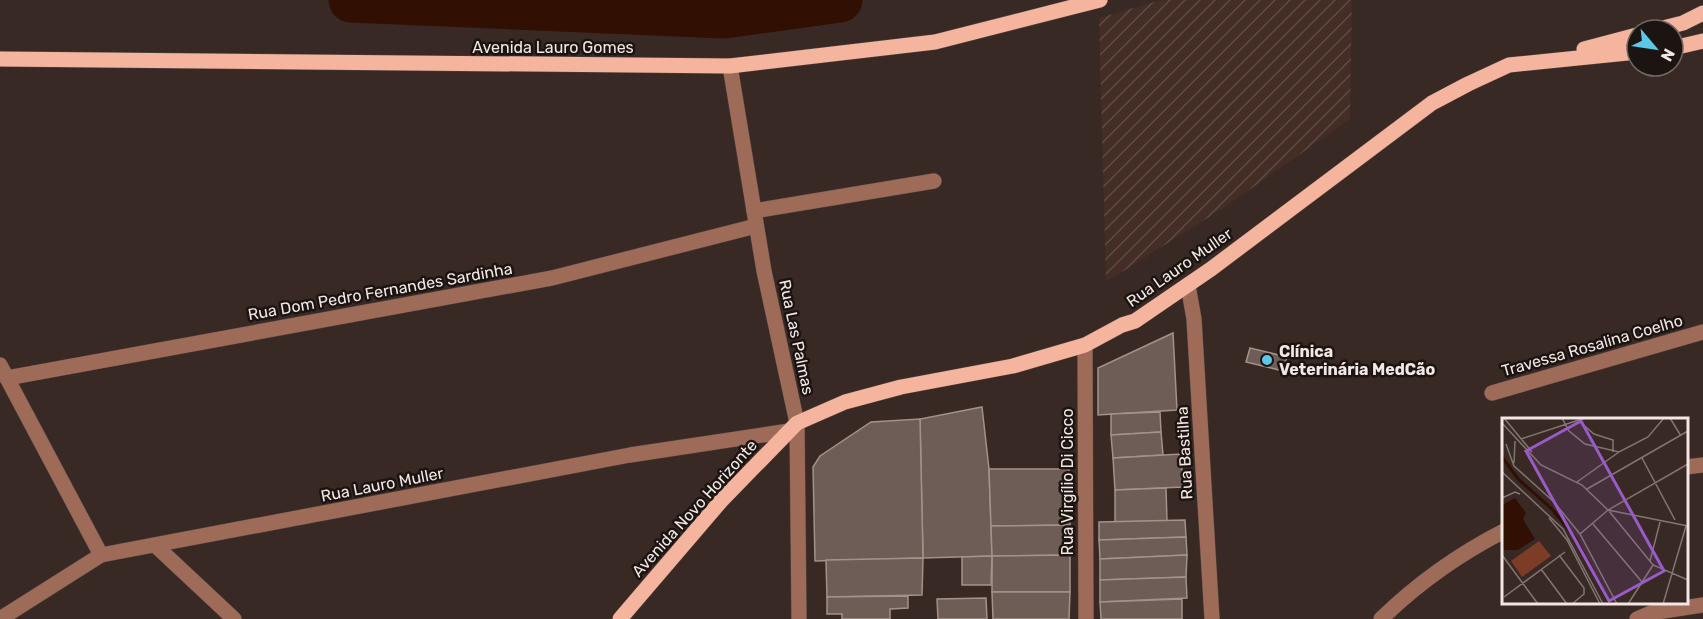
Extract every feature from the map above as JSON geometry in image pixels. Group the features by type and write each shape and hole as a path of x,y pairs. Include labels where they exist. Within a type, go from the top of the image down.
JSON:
{"main road":[{"name":"Avenida Lauro Gomes","path":"0,59 730,66 935,42 1100,0"},
{"path":"1685,21 1703,13"},
{"name":"Rua Lauro Muller","path":"1543,60 1625,38"},
{"path":"1685,45 1703,41"},
{"name":"Rua Lauro Muller","path":"793,427 845,402 901,387 1013,366 1085,345 1122,325 1135,321 1188,285 1432,104 1468,84 1509,65 1625,53"},
{"name":"Avenida Novo Horizonte","path":"620,619 721,501 793,427"}],"street":[{"name":"Rua Las Palmas","path":"730,66 793,427 799,619"},
{"name":"Rua Dom Pedro Fernandes Sardinha","path":"4,371 552,278 755,219 934,181"},
{"name":"Rua Bastilha","path":"1188,285 1194,319 1212,619"},
{"name":"Travessa Rosalina Coelho","path":"1492,393 1703,332"},
{"name":"Rua Virgílio Di Cicco","path":"1085,345 1086,619"},
{"path":"4,371 101,555"},
{"name":"Rua Lauro Muller","path":"0,619 101,555 630,455 793,427"},
{"path":"1688,467 1703,465"},
{"path":"1381,619 1400,600 1443,567 1502,532"},
{"path":"156,546 234,619"},
{"path":"1636,619 1651,613 1703,605"}],"shaded area":[{"path":"1161,0 1352,0 1350,119 1225,207 1106,282 1099,18"}],"building":[{"path":"1173,333 1177,410 1098,415 1098,368"},
{"name":"Clínica Veterinária MedCão","path":"1250,348 1287,357 1283,371 1246,362"},
{"path":"982,407 989,469 992,556 923,558 920,419"},
{"path":"1160,412 1161,432 1111,435 1111,414"},
{"path":"920,419 923,558 815,561 813,467 820,456 871,422"},
{"path":"1161,432 1163,455 1113,458 1111,435"},
{"path":"1181,454 1183,487 1115,490 1113,458"},
{"path":"989,469 1069,469 1070,525 991,526"},
{"path":"1166,488 1167,521 1115,522 1115,490"},
{"path":"1185,520 1186,537 1099,540 1099,522"},
{"path":"1070,525 1070,555 992,556 991,526"},
{"path":"1186,537 1187,555 1100,559 1099,540"},
{"path":"1070,555 1070,592 992,592 992,556"},
{"path":"1187,555 1186,577 1100,580 1100,559"},
{"path":"992,556 991,585 962,585 962,557"},
{"path":"923,558 922,595 827,597 826,560"},
{"path":"1186,577 1187,598 1100,602 1100,580"},
{"path":"992,592 1070,592 1069,619 993,619"},
{"path":"908,596 908,608 890,609 890,619 842,619 842,614 827,614 827,597"},
{"path":"986,598 987,619 938,619 937,599"},
{"path":"1182,599 1182,619 1101,619 1100,602"}],"waterway":[{"path":"351,0 724,16 840,0"}],"place":[{"name":"Clínica Veterinária MedCão","path":"1267,360"}]}
